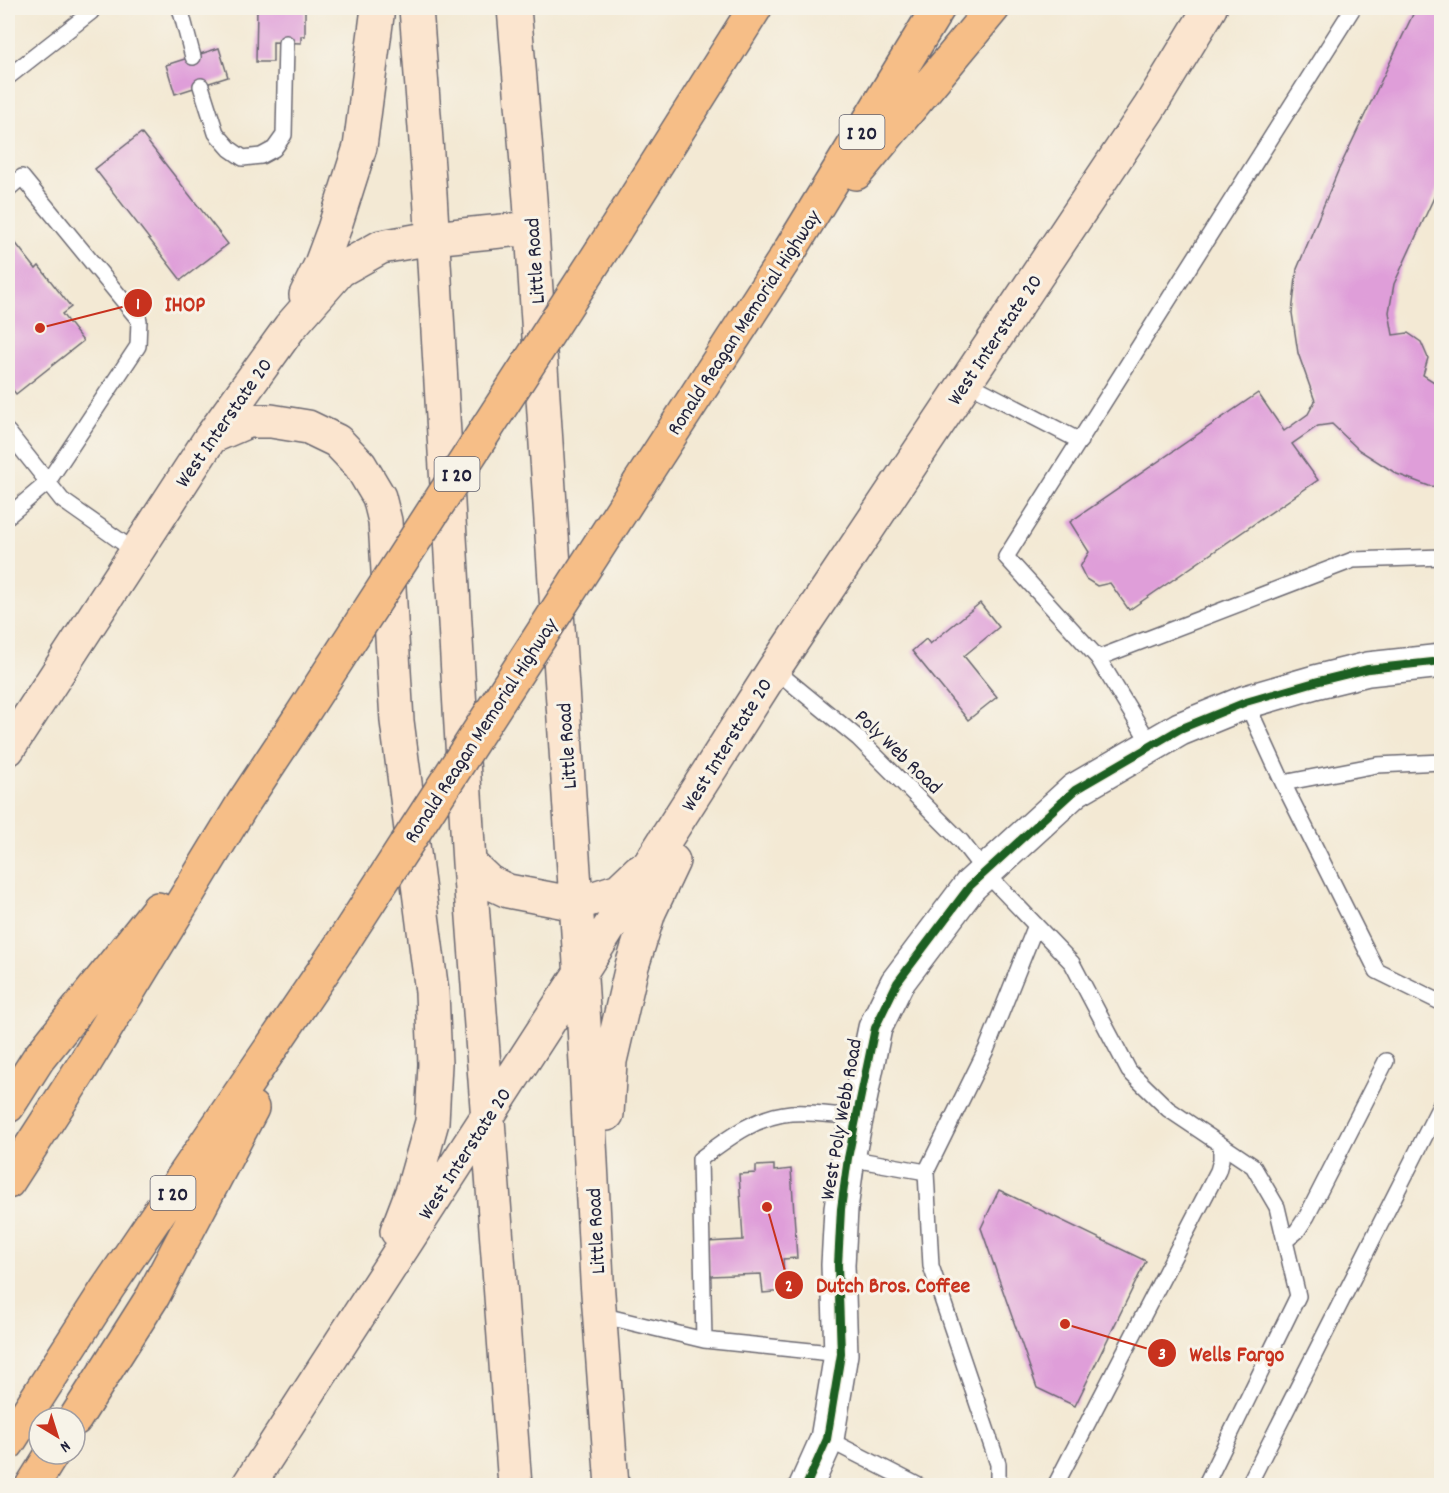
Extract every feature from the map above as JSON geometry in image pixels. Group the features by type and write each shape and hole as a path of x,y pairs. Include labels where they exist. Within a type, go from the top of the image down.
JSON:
{"highway":[{"name":"I 20","path":"8,1182 83,1066 242,805 615,230 755,8"},
{"name":"Ronald Reagan Memorial Highway","path":"8,1443 107,1289 334,956 786,257 938,8"},
{"path":"786,257 993,8"},
{"path":"8,1106 38,1059 242,805"},
{"path":"83,1406 153,1296 334,956"},
{"path":"32,1485 44,1466"}],"main road":[{"path":"290,327 324,255 360,147 378,8"},
{"path":"416,8 486,1119 515,1485"},
{"name":"Little Road","path":"514,8 532,228 581,972 597,1280 612,1485"},
{"name":"West Interstate 20","path":"248,1485 581,972 774,669 1149,108 1210,8"},
{"name":"West Interstate 20","path":"8,749 211,437 290,327 340,270 381,247 432,238 532,228"},
{"path":"211,437 248,421 270,421 308,427 337,441 360,465 379,497 385,521 396,721 432,992 435,1064 432,1122 413,1189 375,1289"},
{"path":"597,1280 610,1061 632,966 649,912 736,731"},
{"path":"469,863 489,882 508,891 576,904 619,890 654,858"}],"street":[{"name":"West Poly Webb Road","path":"806,1485 828,1439 841,1354 838,1265 841,1209 848,1158 875,1028 897,983 970,886 1075,790 1179,729 1246,702 1368,669 1442,661"}],"lane":[{"path":"8,77 91,12 93,8"},
{"path":"180,8 193,57"},
{"path":"1151,746 1098,658 1006,557 1353,8"},
{"path":"201,86 216,133 230,149 243,158 261,156 274,149 284,135 286,43"},
{"path":"8,189 22,177 139,320 138,346 47,483 8,516"},
{"path":"966,382 1080,441"},
{"path":"8,432 62,500 136,552"},
{"path":"1098,658 1353,560 1442,557"},
{"name":"Poly Web Road","path":"774,669 858,738 961,841 985,872 1072,963 1129,1071 1168,1109 1253,1166 1277,1207 1298,1296 1205,1485"},
{"path":"1246,702 1283,783 1377,971 1442,1003"},
{"path":"1283,783 1377,765 1442,762"},
{"path":"998,1485 998,1464 931,1266 926,1172 987,1048 1036,925"},
{"path":"1285,1241 1297,1231 1307,1216 1386,1061"},
{"path":"1248,1485 1442,1102"},
{"path":"704,1340 700,1159 731,1136 767,1117 792,1113 856,1117"},
{"path":"1055,1485 1218,1171 1221,1161 1221,1145"},
{"path":"848,1158 926,1172"},
{"path":"600,1315 704,1340 841,1354"},
{"path":"828,1439 919,1485"}],"building":[{"path":"257,8 305,8 305,36 301,36 301,43 273,42 273,62 256,62"},
{"path":"1416,8 1442,8 1442,180 1394,284 1389,312 1393,335 1408,333 1421,342 1428,358 1423,375 1442,387 1442,487 1429,486 1397,474 1359,450 1332,424 1318,426 1292,444 1318,480 1129,610 1110,583 1097,586 1086,579 1080,567 1089,552 1070,522 1258,393 1284,431 1308,414 1315,401 1298,353 1292,313 1297,269 1338,171"},
{"path":"219,48 228,77 175,94 166,65"},
{"path":"141,133 228,244 181,280 95,169"},
{"path":"14,241 36,269 39,266 71,307 62,314 83,341 16,394 8,384 8,247"},
{"path":"980,603 999,627 964,656 997,697 968,720 912,651 926,639 930,644"},
{"path":"774,1165 774,1171 791,1169 797,1258 783,1259 785,1291 763,1293 761,1274 710,1276 707,1242 743,1240 739,1174 756,1173 756,1166"},
{"path":"999,1190 1146,1261 1075,1406 1037,1388 981,1228"}],"cycle path":[{"path":"806,1486 827,1439 841,1354 838,1265 841,1209 848,1158 875,1028 897,983 970,886 1075,790 1180,729 1246,702 1315,682 1368,669 1442,661"}],"place":[{"name":"IHOP","path":"40,328"},
{"name":"Dutch Bros. Coffee","path":"767,1207"},
{"name":"Wells Fargo","path":"1065,1324"}]}
